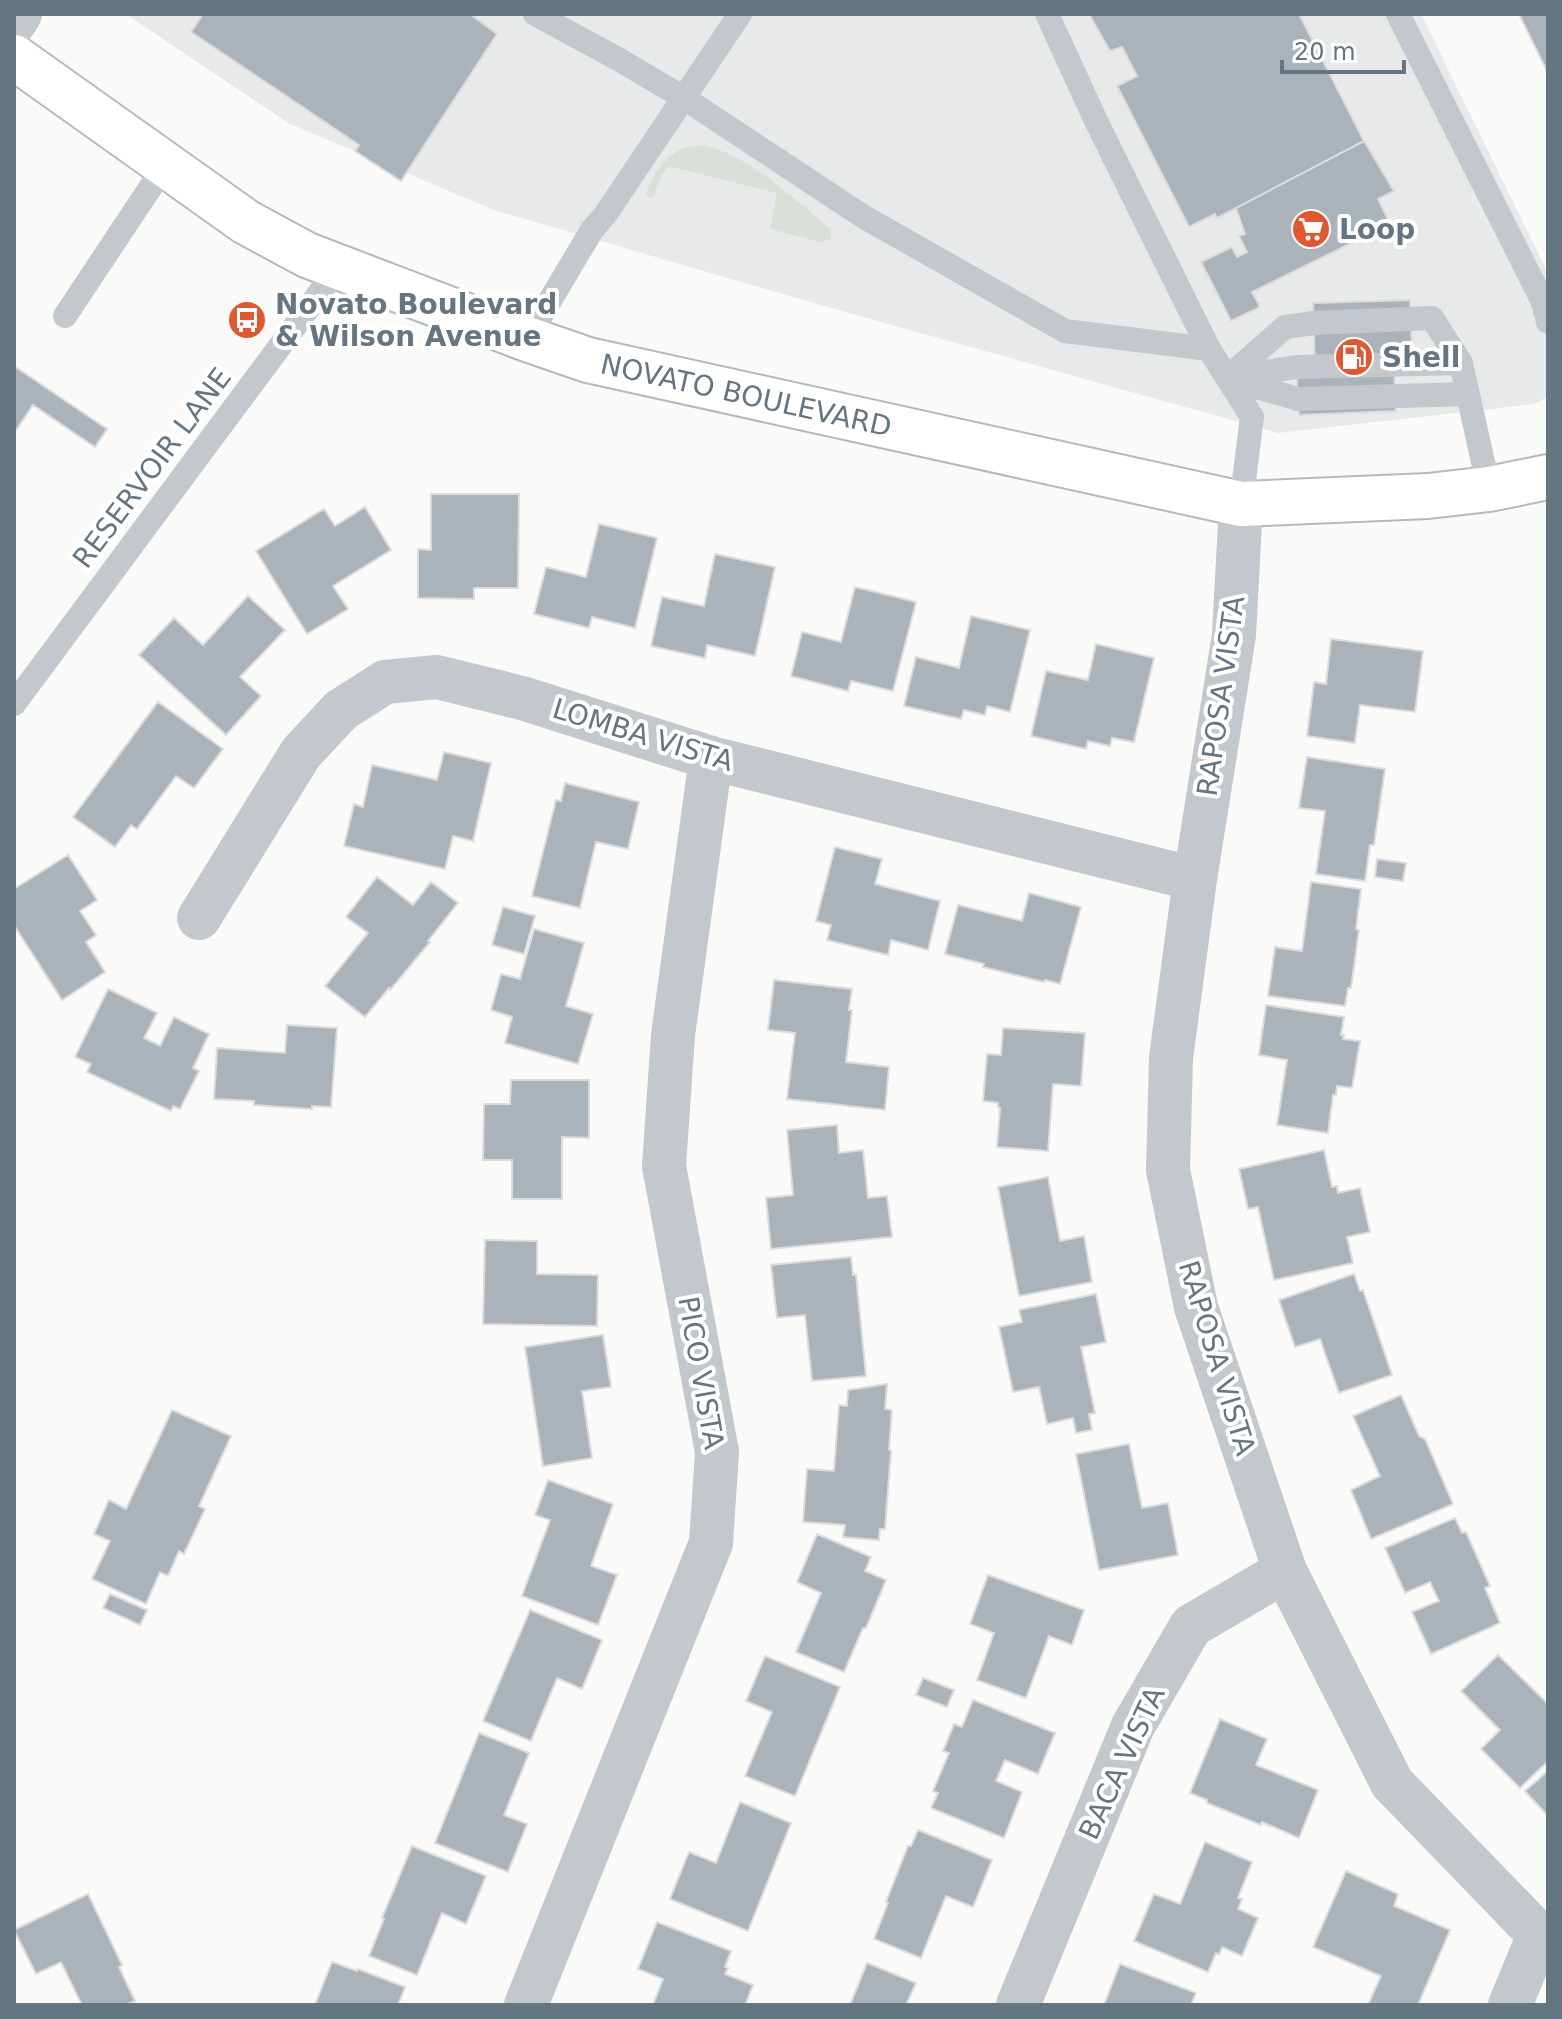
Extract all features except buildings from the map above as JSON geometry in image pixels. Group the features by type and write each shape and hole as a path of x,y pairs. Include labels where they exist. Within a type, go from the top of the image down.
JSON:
{"main road":[{"name":"NOVATO BOULEVARD","path":"16,53 246,222 307,255 588,360 1241,504 1428,496 1489,489 1548,477"}],"street":[{"path":"16,53 20,14"},
{"name":"RAPOSA VISTA","path":"1241,504 1234,635 1195,879 1171,1058 1168,1170 1196,1307 1285,1571 1392,1783 1544,1937"},
{"name":"LOMBA VISTA","path":"199,918 301,753 341,710 385,682 437,677 522,698 711,758 1195,879"},
{"name":"PICO VISTA","path":"526,2005 711,1543 717,1452 664,1166 673,1035 711,758"},
{"name":"BACA VISTA","path":"1018,2005 1133,1726 1191,1626 1285,1571"},
{"path":"1510,2005 1544,1937"}],"lane":[{"path":"535,14 684,98 864,217 1065,331 1209,349"},
{"path":"527,339 592,230 740,14"},
{"path":"1047,14 1097,123 1209,349 1252,417 1241,504"},
{"path":"1398,14 1543,302 1548,322"},
{"path":"65,316 166,164"},
{"name":"RESERVOIR LANE","path":"14,704 338,268"},
{"path":"1227,378 1285,327 1432,318 1461,363 1489,489"},
{"path":"1227,378 1296,367 1461,363"},
{"path":"1227,378 1298,399 1467,394"}],"shaded area":[{"path":"126,14 1421,14 1548,273 1548,397 1534,404 1278,433 494,210 288,123"},
{"path":"704,145 739,159 771,180 831,229 830,239 821,242 770,229 777,193 669,166 654,196 649,198 646,195 665,161 684,148"}],"place":[{"name":"Loop","path":"1311,229"},
{"name":"Novato Boulevard & Wilson Avenue","path":"247,320"},
{"name":"Shell","path":"1354,357"}]}
